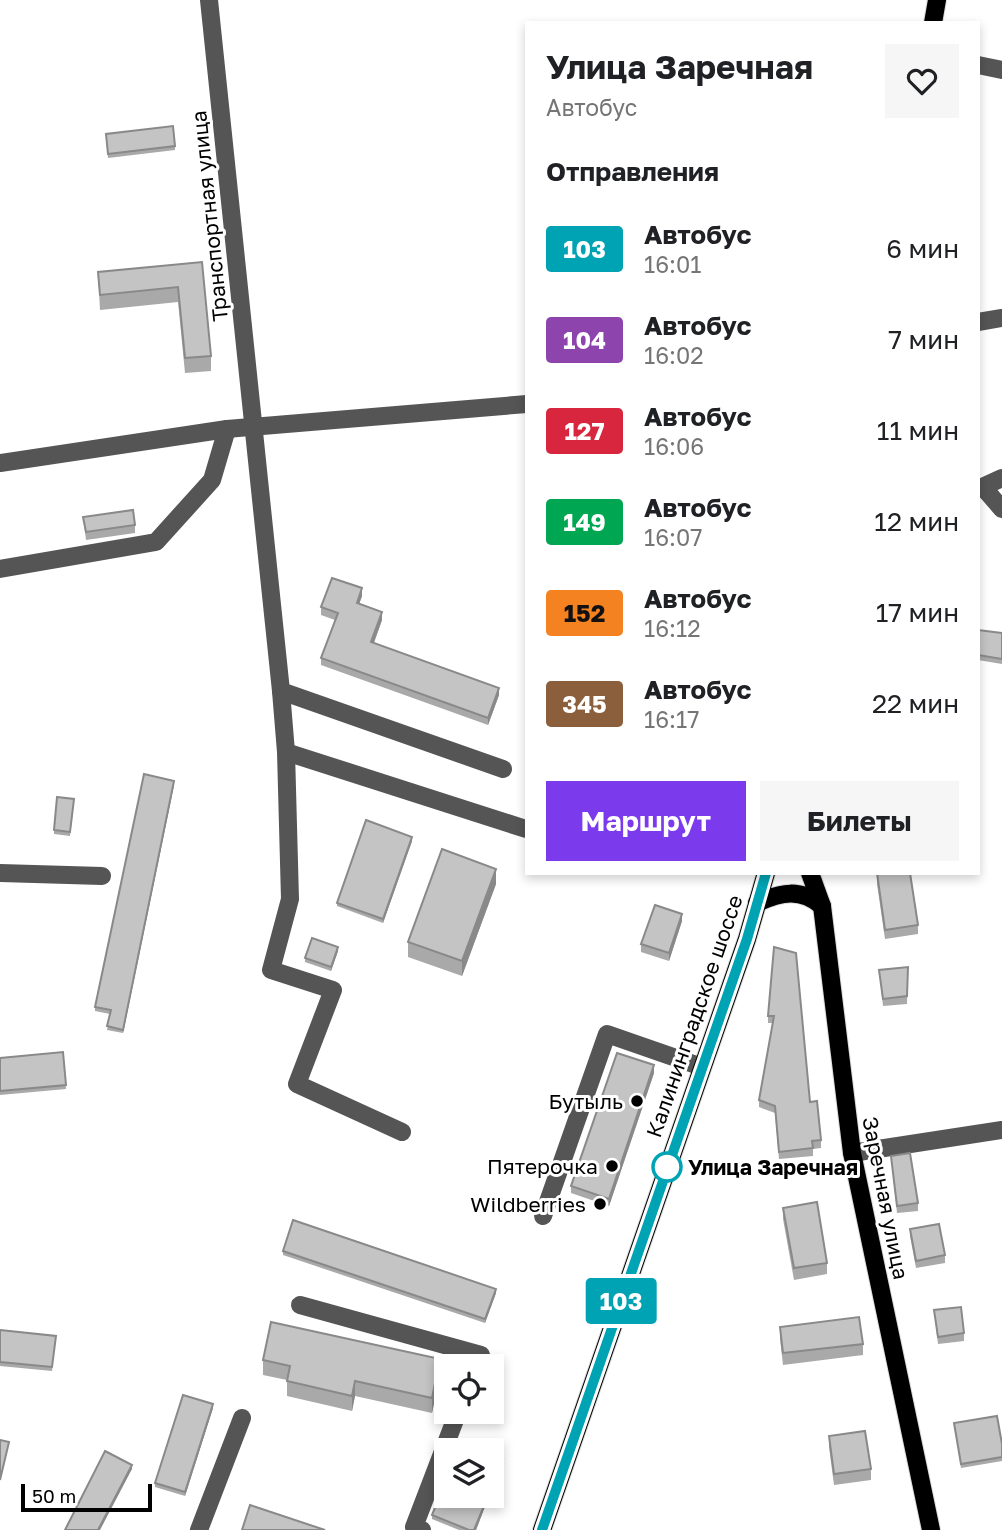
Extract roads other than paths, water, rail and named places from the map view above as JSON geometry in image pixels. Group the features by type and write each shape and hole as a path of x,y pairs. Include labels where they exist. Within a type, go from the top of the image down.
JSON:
{"main road":[{"path":"935,21 937,0"},
{"name":"Калининградское шоссе","path":"541,1530 702,1067 765,875"},
{"name":"Заречная улица","path":"811,875 822,906 852,1153 931,1530"},
{"path":"757,904 787,893 811,897 822,906"}],"street":[{"name":"Транспортная улица","path":"209,0 286,752 290,899 271,970 332,990 297,1084 402,1132"},
{"path":"980,65 1002,70"},
{"path":"980,322 1002,318"},
{"path":"0,463 227,429 525,404"},
{"path":"0,569 156,542 212,480 227,429"},
{"path":"1002,478 980,488 1002,509"},
{"path":"281,691 503,769"},
{"path":"286,752 525,829"},
{"path":"0,873 102,876"},
{"path":"543,1216 607,1034 702,1067"},
{"path":"852,1153 1002,1130"},
{"path":"300,1304 477,1354"},
{"path":"199,1530 242,1418"},
{"path":"422,1530 414,1527 453,1424"}],"place":[{"name":"Бутыль","path":"637,1101"},
{"name":"Пятерочка","path":"612,1166"},
{"name":"Улица Заречная","path":"667,1167"},
{"name":"Wildberries","path":"600,1204"}]}
